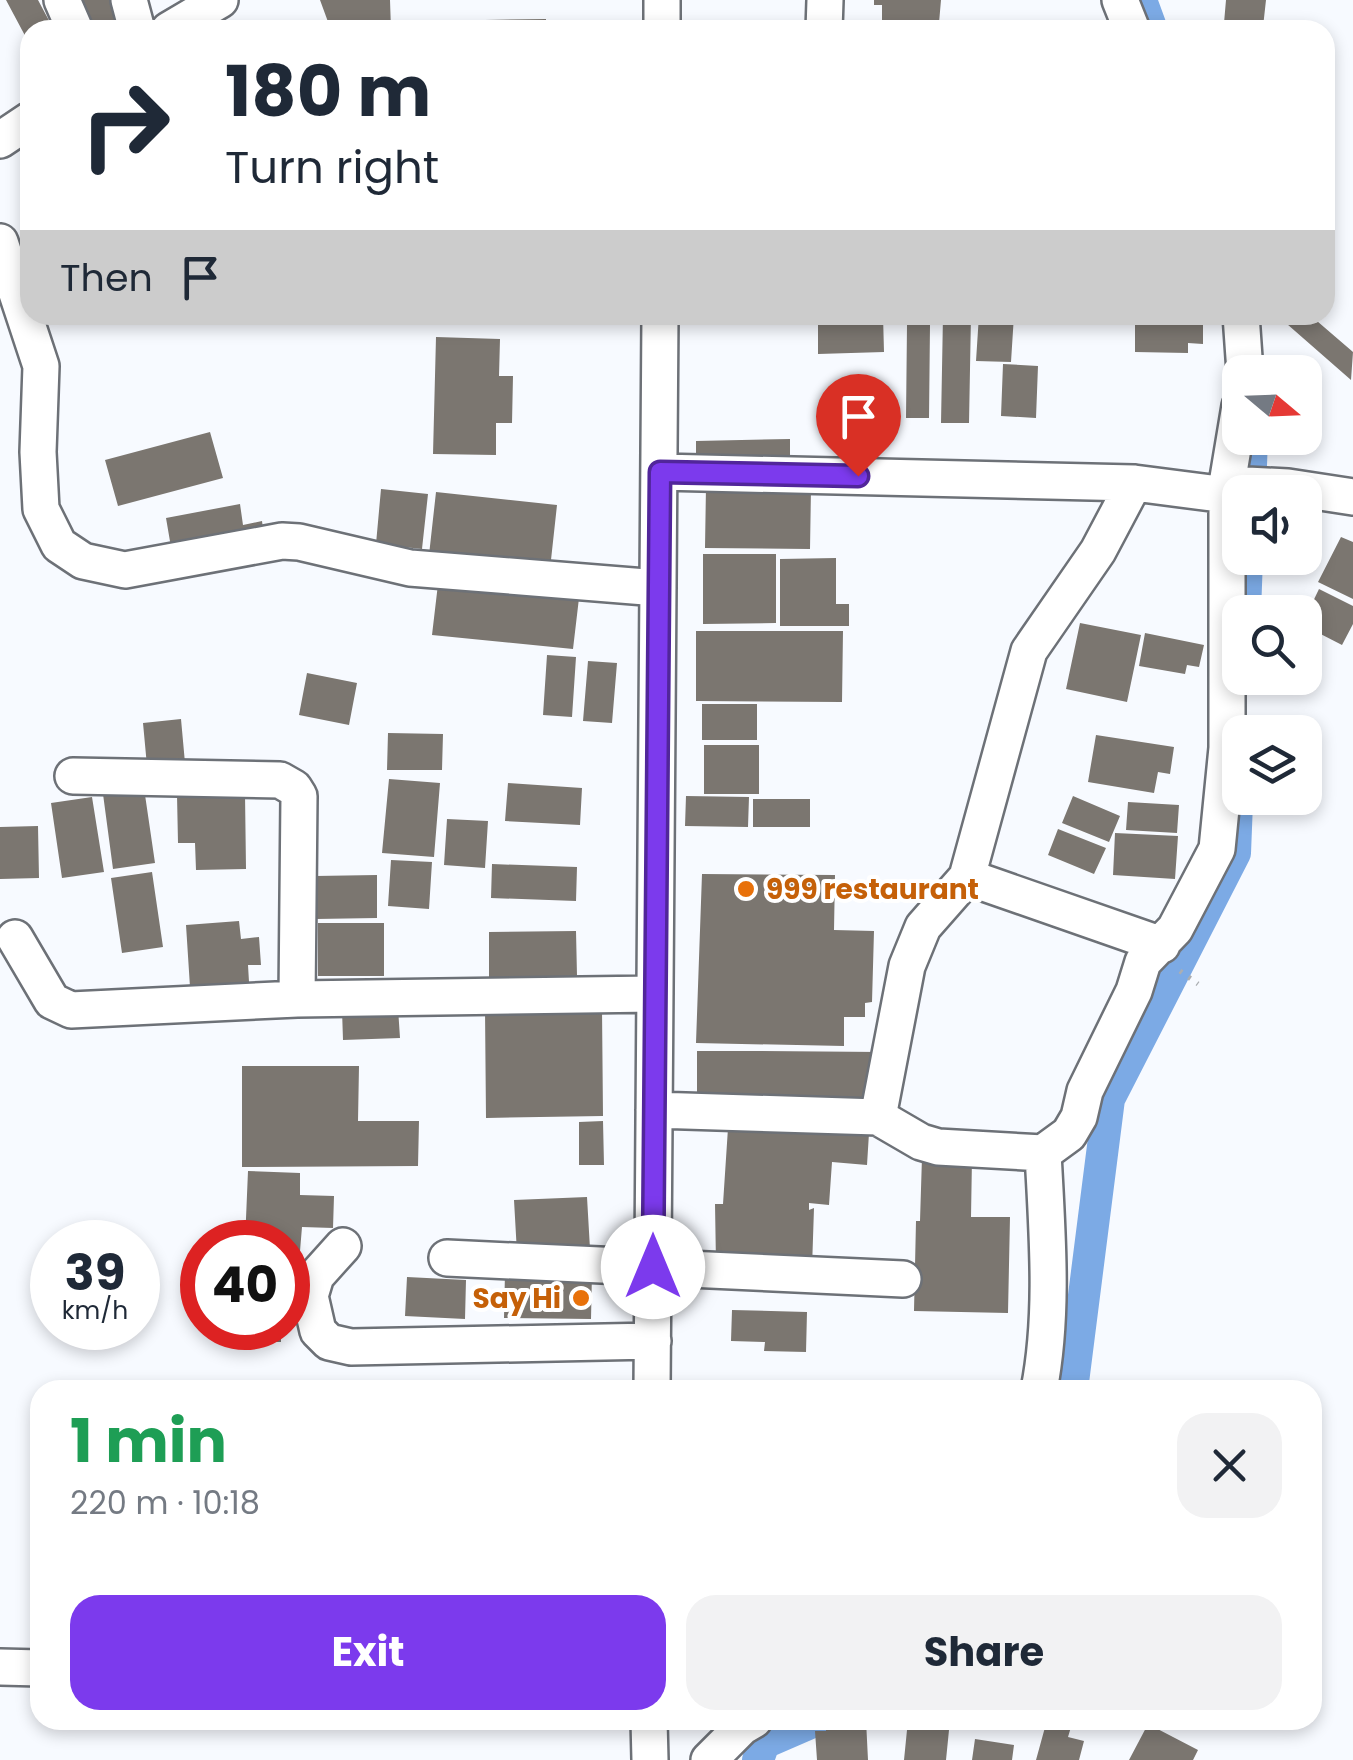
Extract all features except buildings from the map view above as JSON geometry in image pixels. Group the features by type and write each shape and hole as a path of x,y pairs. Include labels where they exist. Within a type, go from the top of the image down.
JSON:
{"street":[{"path":"186,20 220,0"},
{"path":"0,242 20,302"},
{"path":"27,325 41,366 41,509 59,545 84,561 125,570 282,541 410,568 658,588"},
{"path":"652,1380 660,325"},
{"path":"1242,325 1244,355"},
{"path":"660,472 1222,487"},
{"path":"878,1117 907,966 923,927 967,877 1029,650 1098,551 1134,482"},
{"path":"1322,492 1353,497"},
{"path":"654,1110 878,1117 921,1142 938,1147 1043,1153 1069,1134 1079,1117 1084,1091 1134,991 1143,962 1175,929 1218,850 1226,748 1230,575"},
{"path":"73,776 280,780 294,788 299,796 297,999"},
{"path":"967,877 1162,946"},
{"path":"15,938 52,1002 72,1010 297,999 655,994"},
{"path":"1041,1380 1046,1355 1043,1153"},
{"path":"343,1246 316,1276 310,1296 318,1331 330,1342 350,1347 652,1341"},
{"path":"447,1258 903,1279"},
{"path":"0,1667 30,1668"},
{"path":"650,1730 650,1760"},
{"path":"710,1760 739,1730"}],"waterway":[{"path":"1141,0 1148,20"},
{"path":"1251,455 1251,475"},
{"path":"1246,575 1246,595"},
{"path":"1073,1380 1109,1099 1235,853 1236,815"},
{"path":"758,1760 764,1743 794,1730"}],"place":[{"name":"999 restaurant","path":"746,889"},
{"name":"Say Hi","path":"581,1298"}],"route":[{"path":"653,1267 660,472 858,476"}]}
